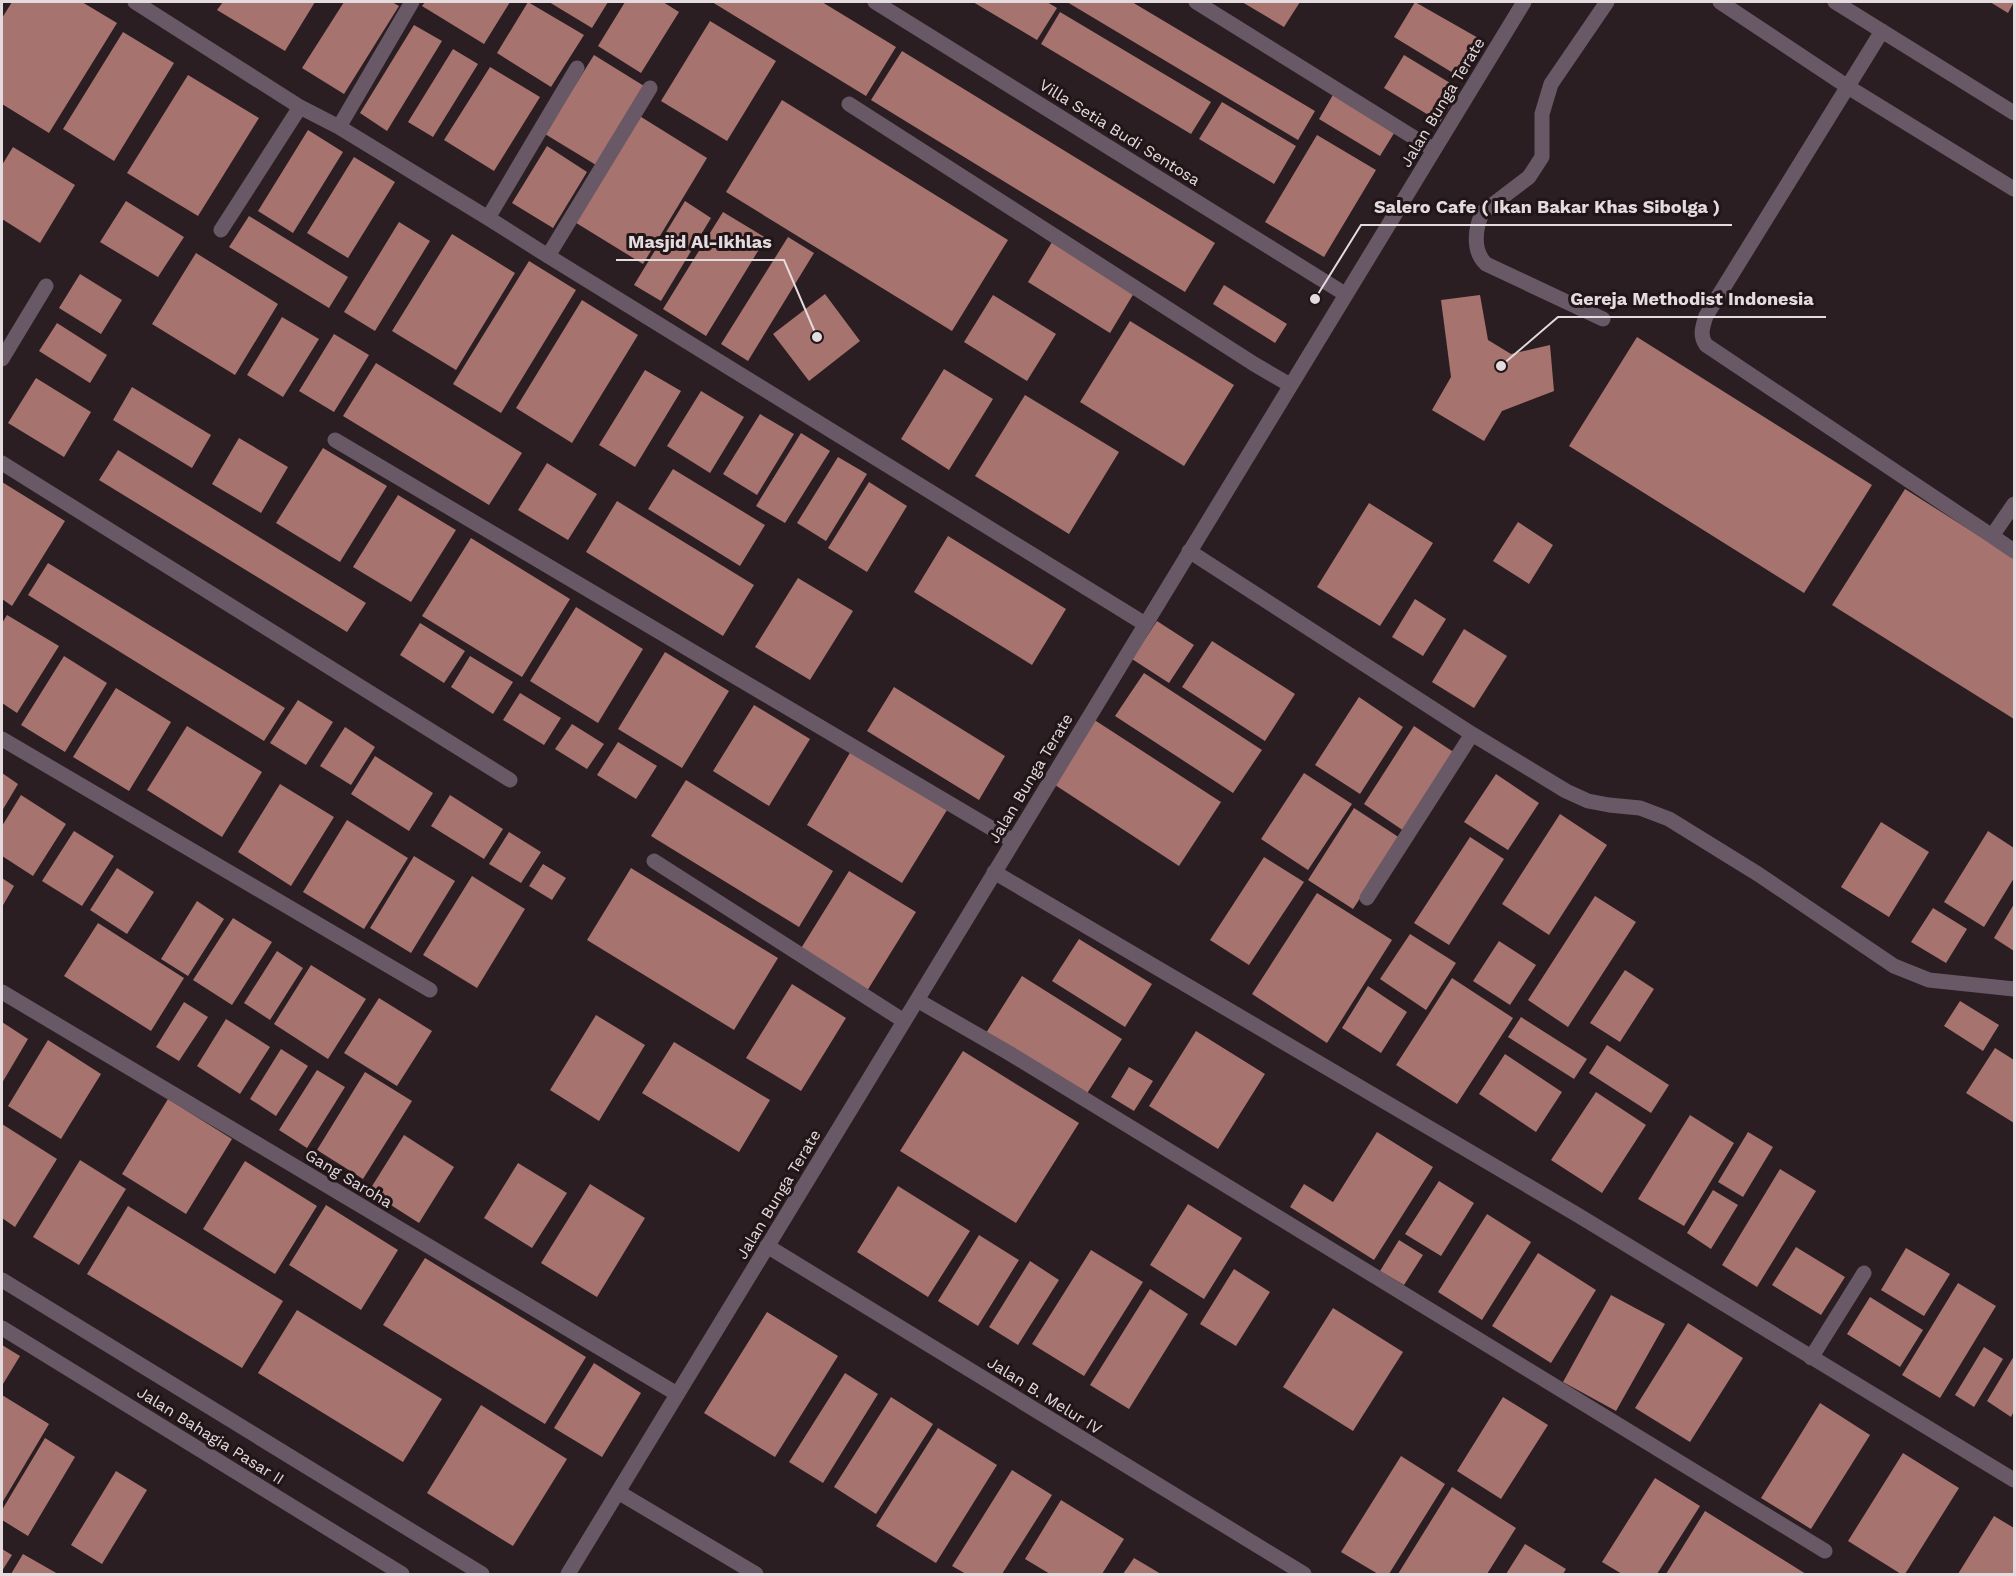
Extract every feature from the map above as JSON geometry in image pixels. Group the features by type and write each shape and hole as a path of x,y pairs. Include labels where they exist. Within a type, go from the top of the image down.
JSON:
{"street":[{"path":"135,2 300,107 339,127 488,218 1145,624"},
{"path":"339,127 412,2"},
{"name":"Villa Setia Budi Sentosa","path":"875,2 1345,294"},
{"path":"1196,2 1434,150"},
{"path":"1603,319 1486,264 1481,259 1476,238 1483,212 1529,177 1542,157 1542,114 1551,84 1606,2"},
{"path":"1720,2 1848,87 2014,189"},
{"path":"1835,2 2014,113"},
{"name":"Jalan Bunga Terate","path":"568,1575 1434,150 1521,3"},
{"path":"1882,31 1706,316 1702,340 1706,345 2014,551"},
{"path":"488,218 577,68"},
{"path":"548,256 650,88"},
{"path":"849,104 1234,352 1290,385"},
{"path":"221,230 300,107"},
{"path":"2,359 46,286"},
{"path":"335,440 1013,841"},
{"path":"2,463 510,780"},
{"path":"1992,536 2014,504"},
{"path":"1189,551 1472,734 1566,791 1588,801 1609,806 1640,808 1669,819 1758,874 1894,966 1929,980 2014,989"},
{"path":"1366,898 1472,734"},
{"path":"2,739 430,990"},
{"path":"654,861 904,1021"},
{"path":"994,872 1576,1214 2014,1480"},
{"name":"Gang Saroha","path":"2,992 677,1394"},
{"path":"917,1000 1825,1551"},
{"name":"Jalan B. Melur IV","path":"767,1246 1304,1575"},
{"path":"1811,1358 1864,1273"},
{"path":"2,1280 482,1575"},
{"name":"Jalan Bahagia Pasar II","path":"2,1328 402,1575"},
{"path":"618,1492 756,1575"}],"building":[{"path":"12,2 82,2 117,23 49,133 2,104 2,18"},
{"path":"223,2 315,2 285,51 217,10"},
{"path":"344,2 392,2 399,6 344,94 302,68"},
{"path":"425,2 510,2 484,44 422,6"},
{"path":"528,2 584,35 551,87 497,53"},
{"path":"549,2 608,2 592,28"},
{"path":"625,2 663,2 679,12 641,73 598,46"},
{"path":"712,2 822,2 896,47 866,96"},
{"path":"973,2 1047,2 1057,8 1037,40"},
{"path":"1067,2 1132,2 1315,111 1298,140"},
{"path":"1242,2 1300,2 1284,27"},
{"path":"1415,2 1480,39 1458,76 1394,37"},
{"path":"1990,2 2014,2 2008,13"},
{"path":"1060,12 1211,102 1191,134 1041,44"},
{"path":"710,21 776,61 727,141 661,101"},
{"path":"414,25 442,41 387,131 360,113"},
{"path":"123,32 174,63 114,161 63,129"},
{"path":"453,49 478,64 433,137 408,122"},
{"path":"902,51 1215,243 1185,292 871,100"},
{"path":"594,55 644,86 596,165 545,134"},
{"path":"1404,55 1460,89 1440,122 1384,88"},
{"path":"490,67 540,97 494,171 444,140"},
{"path":"188,75 259,118 198,216 127,173"},
{"path":"1334,93 1396,130 1380,156 1319,119"},
{"path":"782,100 1008,240 952,331 726,192"},
{"path":"1222,102 1296,146 1274,184 1199,139"},
{"path":"638,115 707,158 643,264 573,221"},
{"path":"308,130 343,152 293,233 258,211"},
{"path":"1317,135 1376,170 1324,257 1265,222"},
{"path":"547,146 587,172 553,228 512,203"},
{"path":"13,147 75,185 40,243 2,219 2,165"},
{"path":"354,157 395,182 348,258 307,233"},
{"path":"126,201 184,237 158,277 100,242"},
{"path":"685,201 711,218 661,301 634,285"},
{"path":"723,212 766,238 706,336 663,309"},
{"path":"249,216 348,277 329,308 229,247"},
{"path":"399,222 430,241 375,331 344,312"},
{"path":"452,234 515,273 456,370 392,331"},
{"path":"788,237 814,253 748,361 721,344"},
{"path":"1052,242 1134,293 1110,333 1028,282"},
{"path":"196,253 278,304 235,375 152,324"},
{"path":"529,261 576,290 501,413 453,384"},
{"path":"80,274 122,300 101,334 59,308"},
{"path":"1224,285 1287,324 1275,343 1213,304"},
{"path":"825,294 860,341 809,381 773,334"},
{"path":"993,295 1056,334 1027,381 964,342"},
{"path":"1480,295 1488,340 1511,354 1550,345 1554,391 1502,411 1484,441 1432,410 1451,377 1441,300"},
{"path":"582,300 638,335 572,443 516,408"},
{"path":"282,317 319,339 283,397 247,375"},
{"path":"1130,321 1234,385 1184,466 1080,402"},
{"path":"57,323 107,355 90,383 39,351"},
{"path":"334,334 369,355 334,412 299,391"},
{"path":"1637,337 1872,485 1804,593 1569,446"},
{"path":"376,363 522,453 489,505 343,416"},
{"path":"944,369 993,399 949,470 901,439"},
{"path":"645,370 681,391 635,467 599,445"},
{"path":"36,378 91,412 64,457 8,423"},
{"path":"132,387 211,435 192,468 113,420"},
{"path":"701,391 744,417 710,473 667,446"},
{"path":"1025,395 1119,452 1069,534 975,476"},
{"path":"760,414 794,434 757,495 723,474"},
{"path":"801,433 830,451 785,523 756,506"},
{"path":"239,438 288,467 261,513 212,484"},
{"path":"323,448 387,486 340,562 276,523"},
{"path":"118,450 366,603 347,632 99,480"},
{"path":"838,457 867,474 826,541 797,523"},
{"path":"547,463 597,494 568,540 518,510"},
{"path":"673,469 765,525 740,566 648,509"},
{"path":"2,482 65,521 12,606 2,599"},
{"path":"869,482 907,506 867,572 828,548"},
{"path":"1905,489 2014,558 2014,719 1832,605"},
{"path":"398,495 456,530 411,602 353,567"},
{"path":"617,501 754,585 723,636 586,552"},
{"path":"1369,503 1433,543 1380,626 1317,587"},
{"path":"1518,522 1553,545 1529,584 1493,561"},
{"path":"948,536 1066,609 1032,665 914,592"},
{"path":"471,538 570,599 522,677 422,616"},
{"path":"48,563 285,708 264,741 28,595"},
{"path":"798,578 853,611 810,680 755,647"},
{"path":"1415,599 1446,619 1423,656 1392,637"},
{"path":"576,607 643,649 598,723 530,681"},
{"path":"7,615 59,646 17,713 2,703 2,623"},
{"path":"1157,621 1194,645 1169,683 1132,659"},
{"path":"420,623 465,651 444,683 400,655"},
{"path":"1464,629 1507,656 1474,708 1432,682"},
{"path":"1212,641 1295,694 1265,741 1182,687"},
{"path":"665,652 729,691 682,768 618,729"},
{"path":"64,656 107,683 65,752 21,725"},
{"path":"470,656 513,682 493,714 451,687"},
{"path":"1144,673 1262,750 1233,793 1115,716"},
{"path":"894,687 1005,756 979,800 867,731"},
{"path":"116,688 171,722 129,791 73,757"},
{"path":"520,693 561,718 544,745 503,720"},
{"path":"1359,697 1403,727 1360,794 1315,765"},
{"path":"298,700 333,722 306,765 270,743"},
{"path":"754,705 810,739 769,806 713,771"},
{"path":"1093,719 1221,802 1179,866 1052,783"},
{"path":"572,724 604,744 587,769 555,749"},
{"path":"187,726 262,772 222,837 147,790"},
{"path":"1414,726 1455,753 1404,831 1364,804"},
{"path":"345,727 375,747 351,785 320,766"},
{"path":"618,742 657,766 636,799 597,775"},
{"path":"851,751 947,810 902,883 807,825"},
{"path":"375,756 433,793 409,831 351,794"},
{"path":"2,773 18,784 2,811"},
{"path":"1304,773 1352,804 1308,870 1261,839"},
{"path":"1496,774 1539,803 1508,850 1464,822"},
{"path":"686,780 833,871 799,927 651,836"},
{"path":"280,784 334,817 291,886 238,852"},
{"path":"21,795 66,824 33,876 2,856 2,826"},
{"path":"450,795 503,829 484,859 431,826"},
{"path":"1354,808 1400,838 1353,909 1308,880"},
{"path":"1560,814 1607,845 1549,935 1502,904"},
{"path":"347,820 408,858 364,929 303,892"},
{"path":"1881,822 1929,852 1889,917 1841,887"},
{"path":"74,831 114,856 82,906 42,881"},
{"path":"1988,831 2014,848 2014,878 1984,927 1944,902"},
{"path":"509,832 541,852 521,883 489,864"},
{"path":"1470,837 1504,859 1449,945 1414,923"},
{"path":"414,856 455,881 411,953 370,928"},
{"path":"1264,857 1304,882 1249,965 1210,940"},
{"path":"543,864 566,878 552,900 529,886"},
{"path":"117,868 154,892 127,934 90,910"},
{"path":"631,868 778,958 734,1030 587,940"},
{"path":"849,871 916,912 867,991 800,950"},
{"path":"472,876 525,909 477,988 423,955"},
{"path":"2,878 14,886 2,907"},
{"path":"1317,893 1392,940 1327,1043 1252,994"},
{"path":"1595,896 1636,922 1568,1027 1528,1000"},
{"path":"197,901 224,919 188,976 161,959"},
{"path":"2014,904 2014,951 1994,938"},
{"path":"1933,908 1967,929 1946,963 1911,942"},
{"path":"233,918 272,942 232,1005 193,980"},
{"path":"98,923 184,978 151,1031 64,976"},
{"path":"1410,934 1456,963 1426,1010 1380,979"},
{"path":"1079,939 1152,984 1125,1027 1052,981"},
{"path":"1499,941 1536,965 1510,1005 1473,981"},
{"path":"277,951 303,968 270,1020 244,1003"},
{"path":"311,965 366,999 328,1059 274,1024"},
{"path":"1625,970 1654,989 1620,1042 1590,1023"},
{"path":"1022,976 1122,1039 1086,1095 986,1033"},
{"path":"1452,978 1513,1018 1457,1104 1396,1065"},
{"path":"792,984 846,1018 801,1091 746,1058"},
{"path":"1368,986 1407,1012 1381,1053 1342,1028"},
{"path":"379,998 432,1031 397,1086 344,1053"},
{"path":"1960,1001 1999,1025 1983,1051 1944,1026"},
{"path":"184,1002 208,1017 179,1061 156,1047"},
{"path":"596,1015 645,1045 599,1121 550,1090"},
{"path":"1521,1017 1587,1059 1574,1079 1508,1037"},
{"path":"226,1019 270,1047 240,1094 197,1066"},
{"path":"2,1022 28,1039 2,1083"},
{"path":"1196,1031 1265,1074 1218,1149 1149,1106"},
{"path":"48,1040 101,1074 61,1139 8,1106"},
{"path":"674,1042 770,1100 739,1152 642,1093"},
{"path":"1607,1045 1669,1085 1651,1113 1589,1073"},
{"path":"1995,1048 2014,1060 2014,1123 1966,1093"},
{"path":"281,1049 308,1066 276,1116 250,1099"},
{"path":"963,1051 1079,1123 1016,1223 900,1151"},
{"path":"1505,1054 1562,1092 1536,1132 1479,1094"},
{"path":"1129,1067 1153,1081 1134,1111 1111,1097"},
{"path":"317,1070 345,1087 307,1148 279,1130"},
{"path":"365,1072 412,1101 363,1179 317,1150"},
{"path":"1596,1092 1646,1125 1602,1193 1551,1160"},
{"path":"168,1099 232,1139 186,1214 122,1174"},
{"path":"1690,1115 1734,1143 1684,1226 1638,1199"},
{"path":"2,1124 57,1159 15,1227 2,1218"},
{"path":"1377,1132 1433,1167 1374,1260 1290,1207 1304,1184 1333,1202"},
{"path":"1748,1132 1773,1147 1743,1197 1718,1182"},
{"path":"404,1135 454,1167 419,1223 369,1191"},
{"path":"80,1160 126,1189 79,1265 33,1237"},
{"path":"245,1161 317,1206 275,1274 203,1229"},
{"path":"518,1163 567,1193 532,1248 484,1218"},
{"path":"1780,1169 1816,1191 1757,1287 1722,1265"},
{"path":"1439,1181 1474,1203 1441,1256 1405,1234"},
{"path":"590,1184 645,1218 597,1297 541,1263"},
{"path":"898,1186 970,1231 928,1297 857,1252"},
{"path":"1713,1190 1738,1205 1711,1249 1687,1233"},
{"path":"1188,1204 1242,1238 1204,1299 1150,1265"},
{"path":"326,1205 398,1250 361,1310 289,1265"},
{"path":"128,1206 283,1301 242,1368 87,1274"},
{"path":"1487,1214 1531,1242 1482,1320 1438,1292"},
{"path":"979,1235 1019,1260 978,1326 938,1301"},
{"path":"1399,1240 1423,1255 1404,1285 1380,1271"},
{"path":"1796,1247 1845,1277 1821,1315 1772,1285"},
{"path":"1906,1248 1950,1274 1924,1316 1881,1290"},
{"path":"1091,1250 1143,1282 1084,1376 1032,1344"},
{"path":"1538,1253 1596,1290 1551,1363 1492,1326"},
{"path":"425,1258 586,1357 545,1424 383,1325"},
{"path":"1030,1261 1059,1280 1018,1345 989,1327"},
{"path":"1234,1269 1270,1292 1236,1346 1200,1324"},
{"path":"1958,1283 1996,1306 1940,1398 1902,1375"},
{"path":"1150,1289 1188,1314 1129,1409 1090,1385"},
{"path":"1611,1295 1665,1324 1616,1411 1563,1382"},
{"path":"1870,1297 1923,1330 1900,1367 1847,1334"},
{"path":"1333,1308 1403,1352 1353,1431 1283,1387"},
{"path":"297,1310 442,1399 403,1462 258,1373"},
{"path":"767,1312 838,1356 775,1457 704,1413"},
{"path":"1688,1323 1743,1358 1690,1442 1635,1408"},
{"path":"2,1345 20,1356 3,1384 2,1383"},
{"path":"1984,1347 2003,1359 1974,1407 1955,1395"},
{"path":"2014,1356 2014,1411 2011,1417 1987,1401"},
{"path":"594,1363 641,1393 602,1457 554,1428"},
{"path":"845,1373 878,1394 823,1483 789,1462"},
{"path":"2,1395 49,1424 2,1503"},
{"path":"891,1397 933,1424 876,1514 834,1487"},
{"path":"1503,1397 1548,1425 1501,1499 1457,1471"},
{"path":"1820,1403 1870,1435 1811,1529 1761,1498"},
{"path":"481,1405 567,1459 513,1546 427,1493"},
{"path":"938,1428 997,1465 936,1563 876,1526"},
{"path":"45,1438 75,1457 28,1536 2,1520 2,1510"},
{"path":"1903,1453 1959,1488 1905,1574 1901,1574 1848,1541"},
{"path":"1401,1456 1445,1484 1389,1574 1378,1574 1341,1552"},
{"path":"1012,1470 1052,1495 1002,1574 966,1574 952,1566"},
{"path":"116,1471 147,1490 102,1564 71,1545"},
{"path":"1655,1478 1700,1506 1657,1574 1622,1574 1602,1562"},
{"path":"1452,1487 1516,1528 1487,1574 1398,1574"},
{"path":"1061,1500 1124,1539 1102,1574 1050,1574 1025,1559"},
{"path":"1705,1511 1806,1574 1666,1574"},
{"path":"1994,1516 2014,1528 2014,1574 1958,1574"},
{"path":"1525,1544 1566,1569 1563,1574 1506,1574"},
{"path":"2,1549 12,1555 2,1571"},
{"path":"23,1554 58,1574 11,1574"},
{"path":"1134,1558 1161,1574 1123,1574"}],"place":[{"name":"Salero Cafe ( Ikan Bakar Khas Sibolga )","path":"1315,299"},
{"name":"Masjid Al-Ikhlas","path":"817,337"},
{"name":"Gereja Methodist Indonesia","path":"1501,366"}]}
